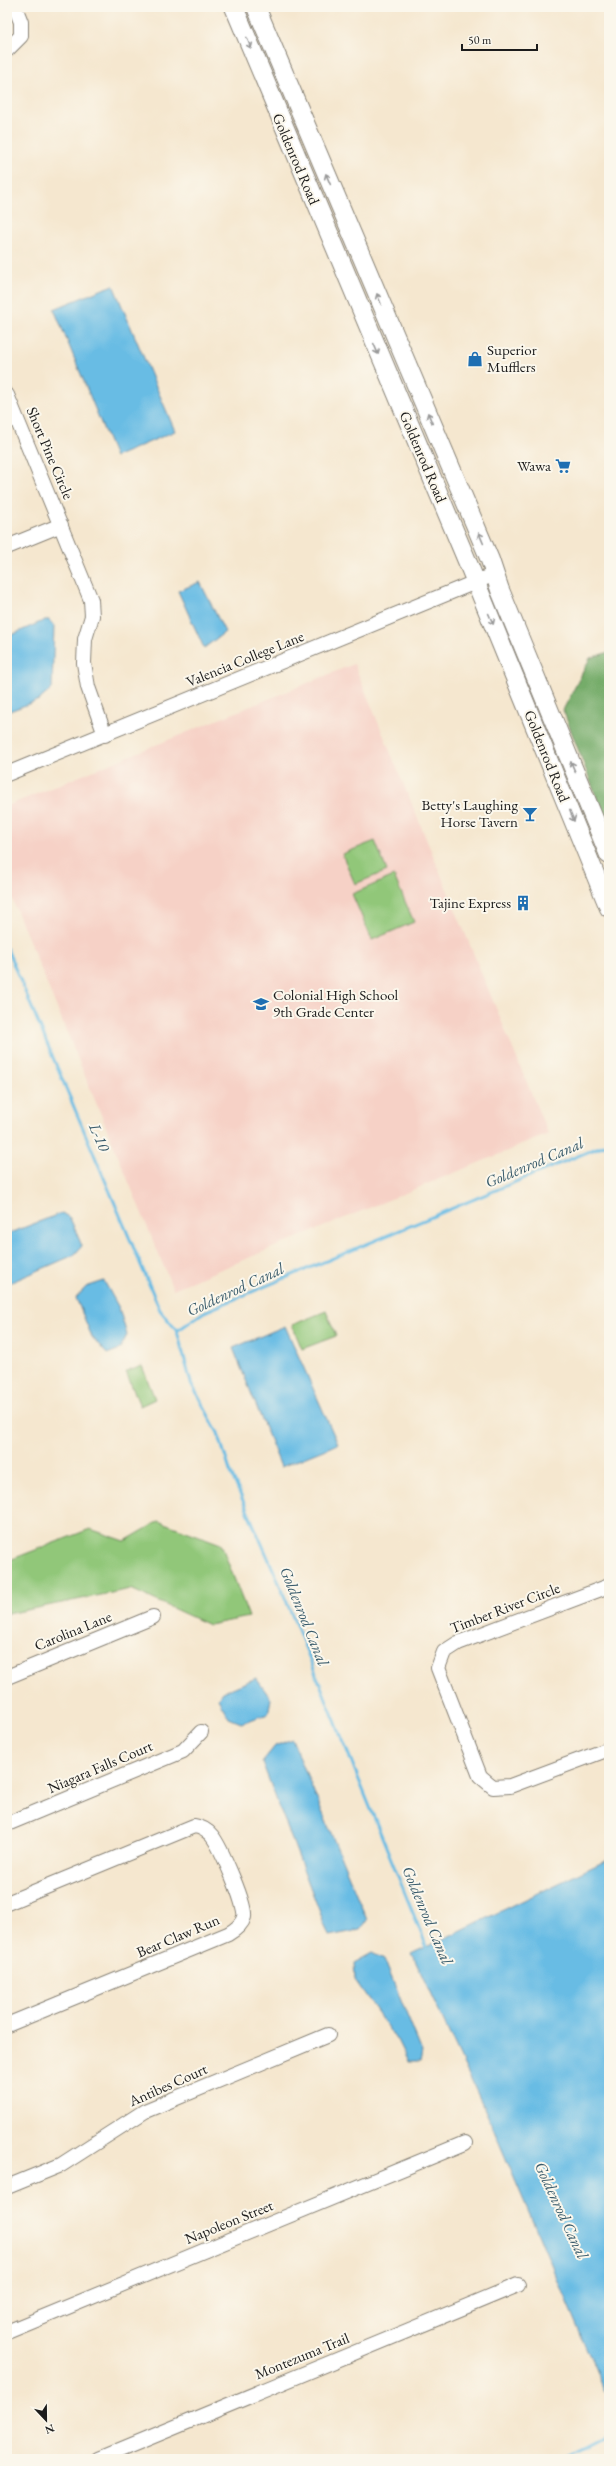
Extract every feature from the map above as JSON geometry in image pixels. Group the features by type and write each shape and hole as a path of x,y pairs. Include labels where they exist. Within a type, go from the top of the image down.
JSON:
{"main road":[{"name":"Goldenrod Road","path":"234,7 334,248 476,582 608,906"},
{"name":"Goldenrod Road","path":"256,7 495,574 609,855"},
{"path":"334,248 352,262 366,266"}],"street":[{"path":"7,50 21,36 21,22 15,7"},
{"name":"Short Pine Circle","path":"7,394 91,600 92,616 85,639 84,663 88,687 105,735"},
{"path":"7,547 61,524"},
{"name":"Valencia College Lane","path":"7,774 495,574"},
{"name":"Timber River Circle","path":"609,1586 458,1643 444,1652 438,1668 480,1776 493,1787 510,1786 609,1749"},
{"name":"Carolina Lane","path":"7,1677 153,1617"},
{"name":"Niagara Falls Court","path":"7,1824 183,1751 201,1732"},
{"name":"Bear Claw Run","path":"7,1903 194,1826 203,1828 213,1837 240,1895 245,1912 242,1922 228,1934 7,2025"},
{"name":"Antibes Court","path":"7,2186 60,2165 145,2112 328,2035"},
{"name":"Napoleon Street","path":"7,2332 465,2143"},
{"name":"Montezuma Trail","path":"98,2459 518,2285"}],"shaded area":[{"path":"354,664 548,1134 173,1289 7,887 7,806"}],"green space":[{"path":"609,652 609,830 563,710 590,658"},
{"path":"375,841 387,871 355,884 342,854"},
{"path":"394,876 414,922 372,940 352,894"},
{"path":"326,1311 336,1336 302,1349 292,1325"},
{"path":"142,1366 155,1399 140,1406 126,1372"},
{"path":"159,1521 221,1544 249,1617 209,1625 131,1589 7,1614 7,1561 90,1529 125,1541"}],"water":[{"path":"113,285 175,431 115,457 54,309"},
{"path":"200,582 225,632 204,648 178,591"},
{"path":"45,620 49,620 54,626 52,689 39,700 7,712 7,637"},
{"path":"62,1213 70,1218 82,1246 74,1255 7,1284 7,1234"},
{"path":"104,1281 119,1308 127,1335 120,1349 107,1354 92,1337 76,1298 86,1287"},
{"path":"285,1326 338,1444 281,1467 233,1348"},
{"path":"256,1678 271,1699 268,1714 241,1723 229,1718 218,1699 223,1692"},
{"path":"292,1739 367,1920 360,1930 329,1936 262,1762 275,1746"},
{"path":"609,1859 609,2395 605,2392 487,2114 412,1954"},
{"path":"372,1953 384,1959 422,2052 420,2062 408,2062 397,2040 355,1980 354,1963"}],"waterway":[{"name":"Goldenrod Canal","path":"7,949 160,1310 177,1331 191,1383 218,1433 230,1471 279,1583 428,1950"},
{"name":"Goldenrod Canal","path":"177,1331 204,1312 609,1143"},
{"name":"Goldenrod Canal","path":"564,2459 609,2436"}],"place":[{"name":"Superior Mufflers","path":"475,359"},
{"name":"Wawa","path":"563,466"},
{"name":"Betty's Laughing Horse Tavern","path":"530,814"},
{"name":"Tajine Express","path":"523,903"},
{"name":"Colonial High School 9th Grade Center","path":"261,1004"}],"water label":[{"name":"L-10","path":"100,1137"}]}
